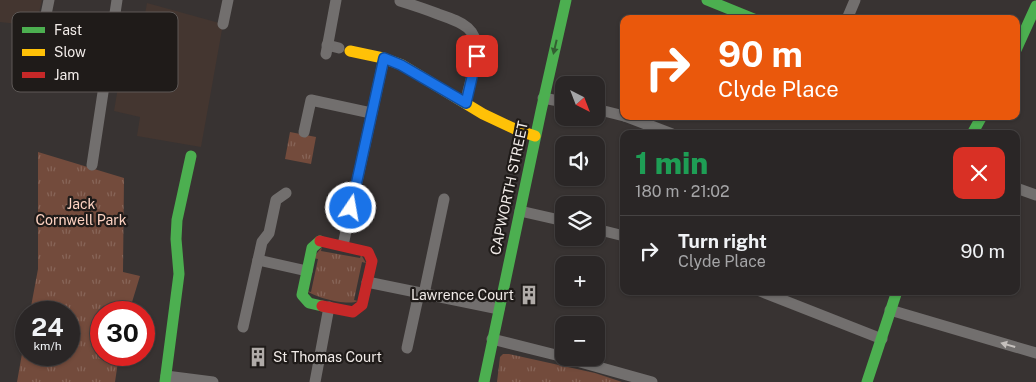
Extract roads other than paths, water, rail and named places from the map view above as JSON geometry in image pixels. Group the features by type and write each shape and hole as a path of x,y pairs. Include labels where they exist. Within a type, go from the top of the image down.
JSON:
{"street":[{"path":"223,24 228,0"},
{"path":"336,0 326,49 344,49 384,58 401,65 519,132 535,136"},
{"name":"CAPWORTH STREET","path":"484,382 543,98 566,0"},
{"path":"707,0 744,15"},
{"path":"849,15 855,0"},
{"path":"400,1 459,21 474,36 478,49 466,103"},
{"path":"1020,41 1036,6"},
{"path":"343,245 384,58"},
{"path":"92,165 103,92"},
{"path":"543,98 555,100"},
{"path":"304,132 311,100 371,113"},
{"path":"605,111 620,115"},
{"path":"635,120 661,130"},
{"path":"191,156 177,220 176,239 179,274 165,379 213,382"},
{"path":"1020,189 1036,195"},
{"path":"243,327 262,242 269,233 276,200 286,193"},
{"path":"407,348 444,199"},
{"path":"520,210 555,219"},
{"path":"605,231 620,235"},
{"path":"320,241 368,252 372,261 362,305 353,312 309,303 302,295 307,271 312,248 320,241"},
{"path":"258,260 307,271"},
{"path":"368,282 499,309"},
{"path":"770,295 882,339"},
{"path":"867,382 896,295"},
{"path":"315,382 329,307"},
{"path":"890,310 1036,353"},
{"path":"492,339 555,355"},
{"path":"596,366 652,382"}],"place":[{"name":"Lawrence Court","path":"529,295"},
{"name":"St Thomas Court","path":"258,357"}],"park label":[{"name":"Jack Cornwell Park","path":"81,212"}]}
